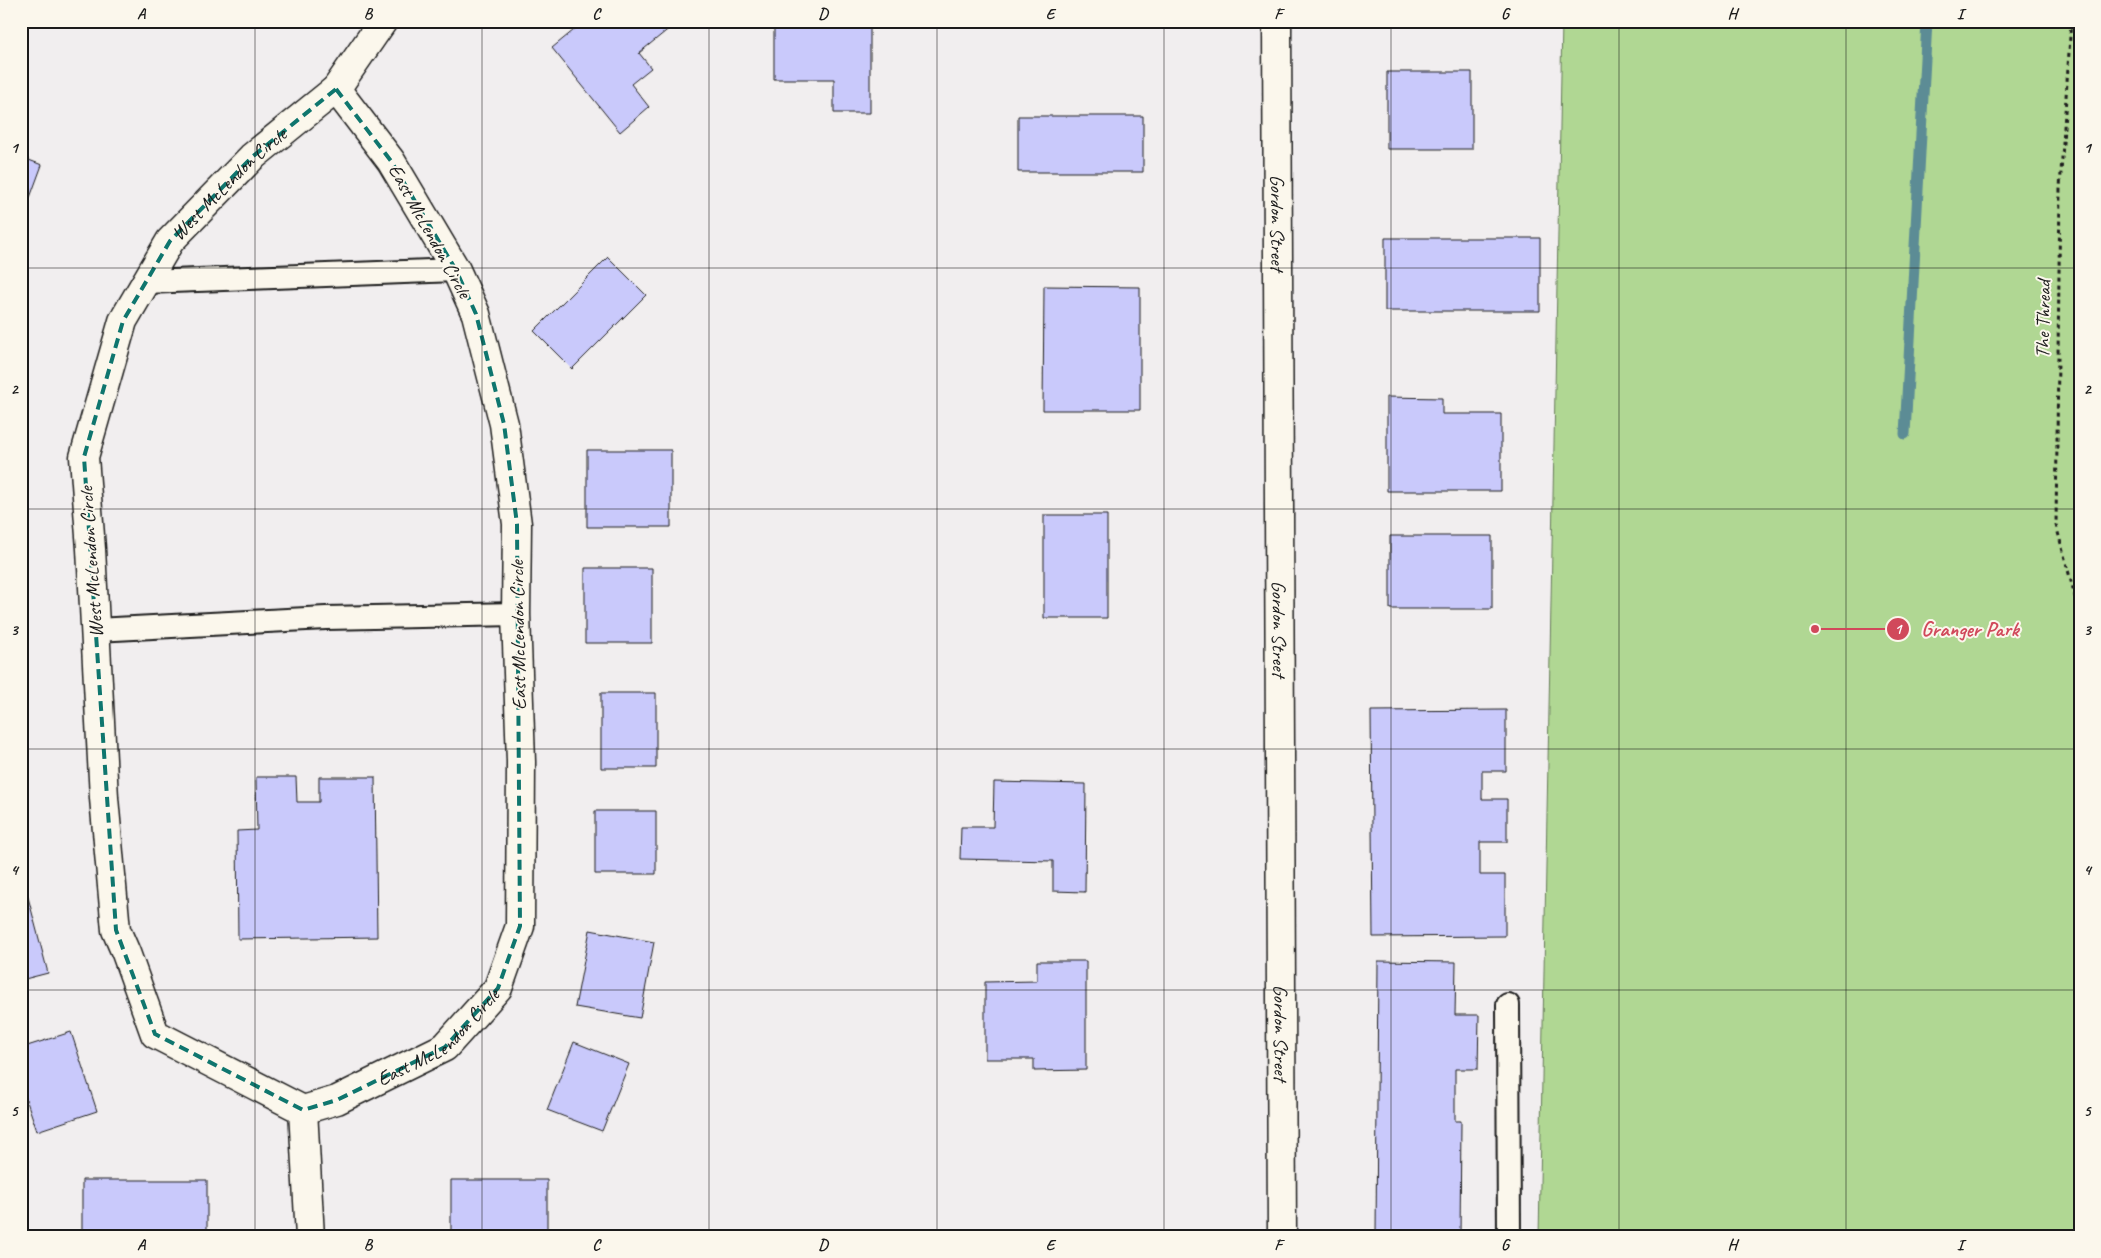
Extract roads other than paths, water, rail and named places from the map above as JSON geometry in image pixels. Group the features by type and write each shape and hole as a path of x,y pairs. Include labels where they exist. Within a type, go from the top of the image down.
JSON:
{"street":[{"name":"West McLendon Circle","path":"303,1110 155,1034 116,930 104,798 96,630 84,457 123,321 170,241 252,157 336,89 382,21"},
{"name":"Gordon Street","path":"1277,21 1282,1237"},
{"name":"East McLendon Circle","path":"303,1110 337,1100 445,1047 498,988 520,926 521,762 516,614 517,524 504,424 476,314 456,270 391,161 336,89"},
{"path":"303,1110 310,1237"}],"lane":[{"path":"146,282 456,270"},
{"path":"96,630 326,618 516,614"},
{"path":"1508,1005 1509,1237"}],"waterway":[{"path":"1905,434 1927,21"}],"place":[{"name":"Granger Park","path":"1815,629"}]}
